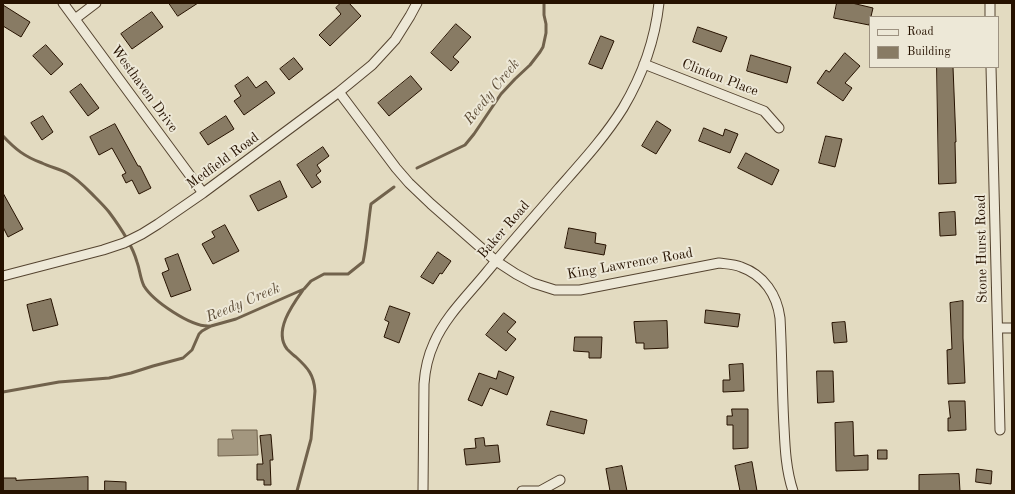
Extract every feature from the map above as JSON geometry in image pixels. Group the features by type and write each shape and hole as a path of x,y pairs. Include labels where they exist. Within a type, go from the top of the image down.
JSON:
{"street":[{"name":"Westhaven Drive","path":"63,3 203,193"},
{"path":"75,19 96,3"},
{"name":"Medfield Road","path":"3,276 103,250 124,243 158,224 203,193 339,92 372,65 395,40 417,3"},
{"name":"Baker Road","path":"424,491 424,384 426,368 434,343 449,317 602,137 623,107 644,64 660,3"},
{"path":"990,3 990,16"},
{"name":"Clinton Place","path":"644,64 764,111 779,128"},
{"name":"Stone Hurst Road","path":"991,68 1000,430"},
{"name":"King Lawrence Road","path":"339,92 409,183 496,261 533,283 555,290 580,290 719,263 741,267 751,271 760,278 771,291 777,302 780,318 785,450 787,468 793,491"},
{"path":"998,328 1012,328"},
{"path":"522,491 540,491 560,480"}],"shaded area":[{"path":"232,430 257,430 258,455 218,456 218,439 233,439"}],"building":[{"path":"169,3 198,3 178,16"},
{"path":"341,3 349,3 361,16 330,46 319,35 341,14 336,8"},
{"path":"837,3 852,3 873,8 871,16 869,16 869,25 834,18"},
{"path":"3,5 30,22 21,37 3,26"},
{"path":"152,12 163,27 132,49 121,34"},
{"path":"456,24 471,37 453,57 459,62 451,71 431,53"},
{"path":"698,27 727,37 721,52 693,42"},
{"path":"601,36 614,41 602,69 589,64"},
{"path":"46,45 63,64 51,75 33,56"},
{"path":"845,53 860,66 845,83 852,88 843,101 817,83 826,70 829,72"},
{"path":"751,55 791,67 787,83 747,71"},
{"path":"294,58 303,69 289,80 280,69"},
{"path":"937,68 953,68 956,183 939,184"},
{"path":"411,76 422,89 389,116 378,103"},
{"path":"248,77 256,88 266,81 275,93 244,115 234,101 241,96 235,86"},
{"path":"81,84 99,108 88,116 70,92"},
{"path":"43,116 53,132 42,140 31,123"},
{"path":"226,116 234,129 208,145 200,133"},
{"path":"657,121 671,130 656,154 642,146"},
{"path":"115,124 151,188 139,194 132,180 126,183 122,175 126,173 112,148 99,155 90,137"},
{"path":"704,128 723,136 725,129 738,134 730,153 699,141"},
{"path":"826,136 842,139 835,167 819,163"},
{"path":"323,147 329,156 317,165 321,171 316,175 321,182 312,188 297,165"},
{"path":"746,153 779,170 772,185 738,168"},
{"path":"280,181 287,197 258,211 250,196"},
{"path":"3,193 23,229 8,237 3,227"},
{"path":"955,212 956,235 940,236 939,213"},
{"path":"225,225 239,251 213,264 202,244 215,237 212,232"},
{"path":"569,228 596,233 595,243 606,245 604,255 565,248"},
{"path":"438,252 451,261 442,274 440,273 433,284 421,277"},
{"path":"178,254 191,290 171,297 162,273 169,270 165,259"},
{"path":"51,299 58,325 33,331 27,305"},
{"path":"963,301 965,383 948,384 947,350 952,349 950,303"},
{"path":"390,306 410,313 399,343 384,337 389,322 385,320"},
{"path":"706,310 740,314 738,327 705,323"},
{"path":"504,313 516,322 507,332 516,339 506,351 486,335"},
{"path":"667,321 668,348 644,349 644,343 636,343 634,322"},
{"path":"845,322 847,342 834,343 832,323"},
{"path":"575,337 602,337 601,358 589,358 589,352 574,351"},
{"path":"743,364 744,391 723,392 723,380 730,380 729,365"},
{"path":"499,371 514,377 507,395 490,388 482,406 468,400 479,373 496,379"},
{"path":"817,371 833,371 834,402 818,403"},
{"path":"949,401 965,401 966,430 948,431 948,418 950,418"},
{"path":"732,409 748,409 748,448 733,449 733,425 727,425 727,416 732,416"},
{"path":"551,411 587,420 584,434 547,425"},
{"path":"853,422 854,456 868,455 868,470 836,471 835,423"},
{"path":"271,435 273,460 270,460 271,485 264,485 264,480 257,480 257,464 263,464 260,436"},
{"path":"484,438 485,446 498,445 500,462 466,465 464,449 476,448 475,439"},
{"path":"878,450 887,450 887,459 878,459"},
{"path":"752,462 757,491 740,491 735,466"},
{"path":"622,466 627,491 610,491 606,469"},
{"path":"977,469 992,471 991,484 976,482"},
{"path":"959,474 960,491 919,491 919,475"},
{"path":"88,477 88,491 3,491 3,478 16,478 16,480"},
{"path":"105,481 126,482 126,491 105,491"}],"waterway":[{"name":"Reedy Creek","path":"417,168 465,145 501,94 530,65 543,47 546,33 544,3"},
{"path":"3,136 16,149 25,155 64,172 82,184 107,210 126,236 135,255 144,286 155,299 183,318 201,325 209,326"},
{"name":"Reedy Creek","path":"3,392 59,382 109,378 183,358 192,350 199,334 211,326 236,319 304,289 311,281 324,274 348,274 363,262 371,204 394,187"},
{"path":"297,491 311,439 315,391 310,372 287,349 283,342 282,334 286,318 303,290"}]}
